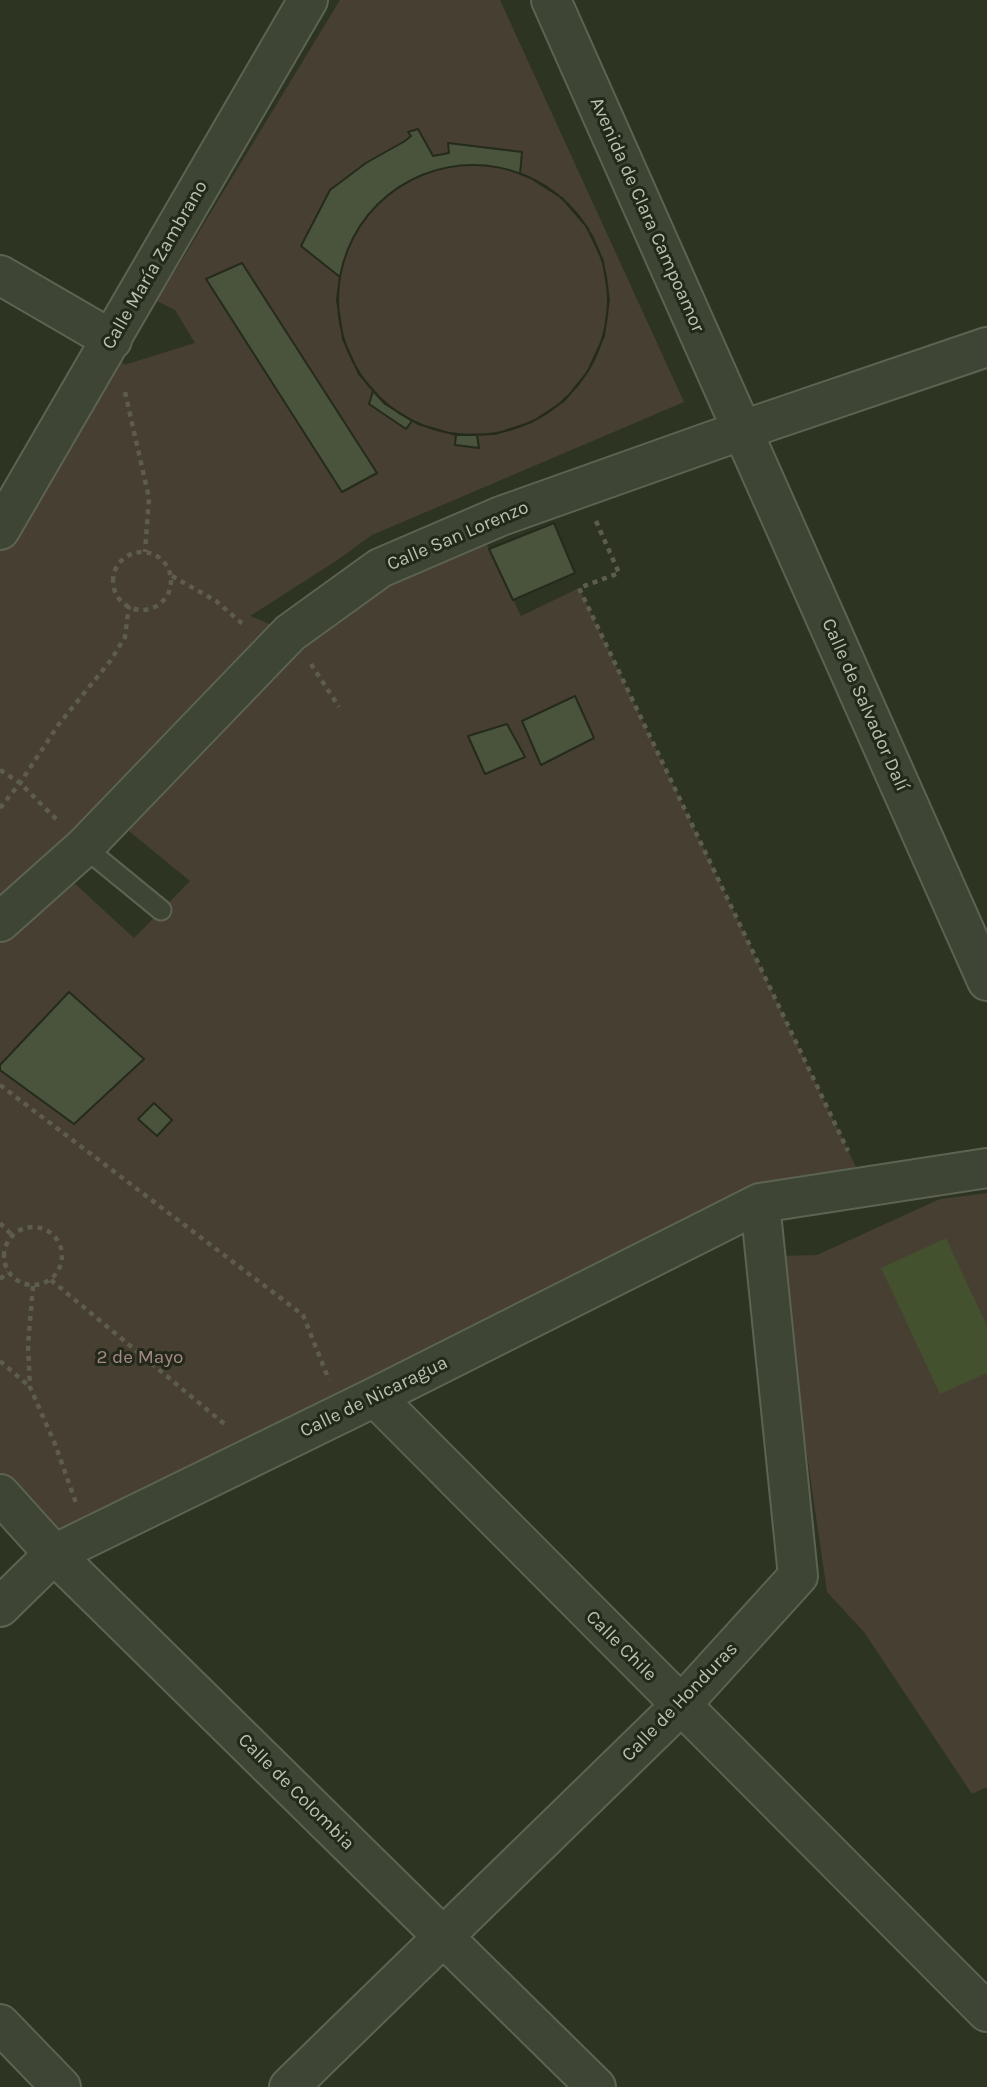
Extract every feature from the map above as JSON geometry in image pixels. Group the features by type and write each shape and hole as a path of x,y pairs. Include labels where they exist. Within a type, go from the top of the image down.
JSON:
{"street":[{"name":"Calle María Zambrano","path":"0,530 308,0"},
{"name":"Avenida de Clara Campoamor","path":"551,0 743,430"},
{"path":"0,275 112,340"},
{"name":"Calle San Lorenzo","path":"0,922 84,847 282,641 380,568 501,516 987,347"},
{"name":"Calle de Salvador Dalí","path":"743,430 987,981"},
{"name":"Calle de Nicaragua","path":"0,1607 54,1554 375,1397 760,1203 987,1168"},
{"name":"Calle de Honduras","path":"289,2087 680,1706 798,1576 760,1203"},
{"name":"Calle Chile","path":"375,1397 987,2012"},
{"name":"Calle de Colombia","path":"0,1494 54,1554 596,2087"},
{"path":"0,2024 61,2087"}],"lane":[{"path":"84,847 162,910"}],"path":[{"path":"112,340 149,498 145,552"},
{"path":"581,487 619,573 579,588 864,1186"},
{"path":"171,575 168,593 155,606 147,609 129,606 121,600 113,582 115,573 126,557 145,552 162,560 171,575 282,641 339,707"},
{"path":"0,808 59,724 111,660 125,637 129,606"},
{"path":"0,770 20,783 84,847"},
{"path":"0,1085 303,1315 340,1414"},
{"path":"0,1223 12,1235"},
{"path":"29,1227 48,1230 55,1237 61,1245 62,1263 51,1280 33,1286 23,1284 8,1272 4,1253 6,1243 12,1235 29,1227"},
{"path":"0,1279 8,1272"},
{"path":"51,1280 259,1454"},
{"path":"33,1286 28,1345 30,1387 55,1444 88,1537"},
{"path":"0,1361 30,1387"}],"green space":[{"name":"2 de Mayo","path":"340,0 500,0 684,402 372,535 250,616 291,633 478,526 521,616 579,588 865,1186 760,1203 54,1554 0,1495 0,529 112,340 124,365 195,343 175,310 157,301","holes":["113,818 190,881 134,938 60,870"]},
{"path":"987,1193 987,1787 972,1794 864,1632 827,1592 778,1256 817,1255 940,1199"}],"shaded area":[{"path":"946,1238 987,1326 987,1373 940,1394 881,1268"}],"building":[{"path":"418,129 433,156 449,153 448,143 522,152 520,174 562,198 587,227 603,261 609,299 604,336 588,371 564,401 532,422 495,434 456,435 418,424 385,404 359,374 343,339 337,300 340,277 301,246 330,190 366,163 405,141 411,136 408,132"},
{"path":"473,165 525,175 548,188 568,205 585,225 598,248 608,300 598,352 585,375 568,395 548,412 525,425 473,435 421,425 398,412 378,395 361,375 348,352 338,300 348,248 361,225 378,205 398,188 421,175"},
{"path":"242,263 377,473 342,492 206,279"},
{"path":"373,391 385,404 412,421 406,429 369,404"},
{"path":"456,435 477,435 479,448 455,445"},
{"path":"554,523 575,573 513,600 489,549"},
{"path":"575,696 594,738 541,765 522,721"},
{"path":"507,724 525,757 485,774 468,736"},
{"path":"69,992 144,1059 74,1124 0,1070 0,1065"},
{"path":"154,1103 172,1120 157,1136 138,1119"}]}
